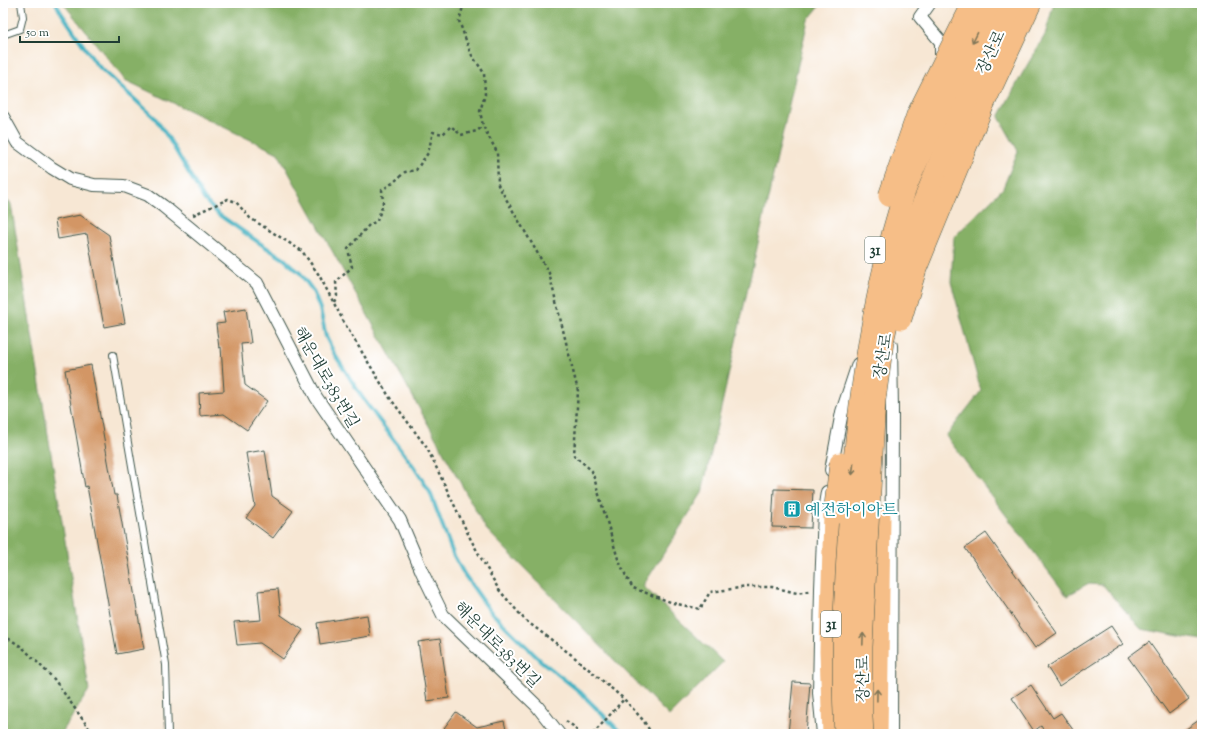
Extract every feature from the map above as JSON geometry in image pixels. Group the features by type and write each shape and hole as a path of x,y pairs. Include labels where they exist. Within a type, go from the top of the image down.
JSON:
{"highway":[{"name":"31","path":"832,734 830,651 834,514 855,345 884,211 917,115 973,3"},
{"name":"장산로","path":"845,734 843,713 844,614 852,477 865,359 881,276 902,198 936,118 992,3"},
{"name":"장산로","path":"863,734 862,647 867,545 875,400 883,342 897,279 915,223 946,146 1013,3"},
{"path":"877,734 880,516 886,404 898,326 916,269 983,106 1030,3"}],"street":[{"path":"823,734 819,693 821,589 826,496 842,412 869,328 889,214 914,147 941,84 941,42 920,17 930,3"},
{"path":"891,734 892,410 890,331 925,224 1022,3"},
{"name":"해운대로383번길","path":"3,117 17,142 52,168 70,179 94,185 124,186 148,195 258,284 316,397 400,520 442,614 537,706 559,734"},
{"path":"869,328 890,331"}],"lane":[{"path":"3,35 20,29 23,17 21,3"},
{"path":"113,356 166,665 168,734"}],"path":[{"path":"464,3 459,21 471,54 484,72 485,95 480,111 483,126 497,152 498,185 549,273 578,392 574,455 592,471 618,559 627,578 634,588 673,603 700,609 710,592 747,587 772,587 797,593 821,589"},
{"path":"334,302 337,296 336,282 352,267 348,249 369,225 377,221 383,204 382,190 405,172 416,170 428,153 434,132 444,134 451,126 461,135 477,131 483,126"},
{"path":"188,217 228,199 236,202 250,218 302,251 319,275 346,326 390,398 427,448 471,540 498,590 525,620 573,656 624,699 643,720 652,734"},
{"path":"3,635 22,647 54,679 93,734"},
{"path":"594,733 624,699"}],"green space":[{"path":"63,3 822,3 808,20 702,493 643,586 723,662 669,716 486,529 278,153 125,80"},
{"path":"1054,3 1170,3 1171,6 1202,4 1202,640 1141,629 1103,585 1087,584 1067,596 946,436 981,391 951,282 954,237 1003,188 1018,151 999,117 1045,35"},
{"path":"3,197 11,204 89,690 61,734 3,734"}],"building":[{"path":"80,215 109,235 125,323 104,327 87,234 58,239 55,220"},
{"path":"246,308 251,343 241,344 245,385 267,401 247,430 224,414 200,416 199,393 224,391 221,347 219,348 216,324 225,323 223,312"},
{"path":"91,365 114,495 117,495 144,649 117,654 87,486 85,487 65,370"},
{"path":"265,450 272,496 293,511 273,538 246,518 255,506 246,453"},
{"name":"예전하이아트","path":"774,489 813,490 811,528 772,527"},
{"path":"986,533 1057,633 1035,648 965,548"},
{"path":"278,589 281,615 303,630 283,659 260,643 237,645 234,622 261,620 258,591"},
{"path":"367,615 370,636 320,644 317,623"},
{"path":"1111,626 1123,644 1059,686 1047,667"},
{"path":"440,639 449,698 427,701 418,642"},
{"path":"1149,642 1189,699 1169,714 1128,657"},
{"path":"793,682 810,683 806,734 788,734"},
{"path":"1031,685 1053,718 1061,713 1076,734 1046,734 1041,726 1034,731 1012,698"},
{"path":"456,712 477,727 504,721 507,734 452,734 444,728"},
{"path":"1202,718 1202,734 1179,734"}],"waterway":[{"path":"56,3 96,64 155,118 204,199 218,214 284,259 300,273 313,291 320,309 326,337 335,355 364,400 414,467 430,492 453,554 464,574 490,611 541,661 579,691 622,734"}],"place":[{"name":"예전하이아트","path":"792,509"}]}
